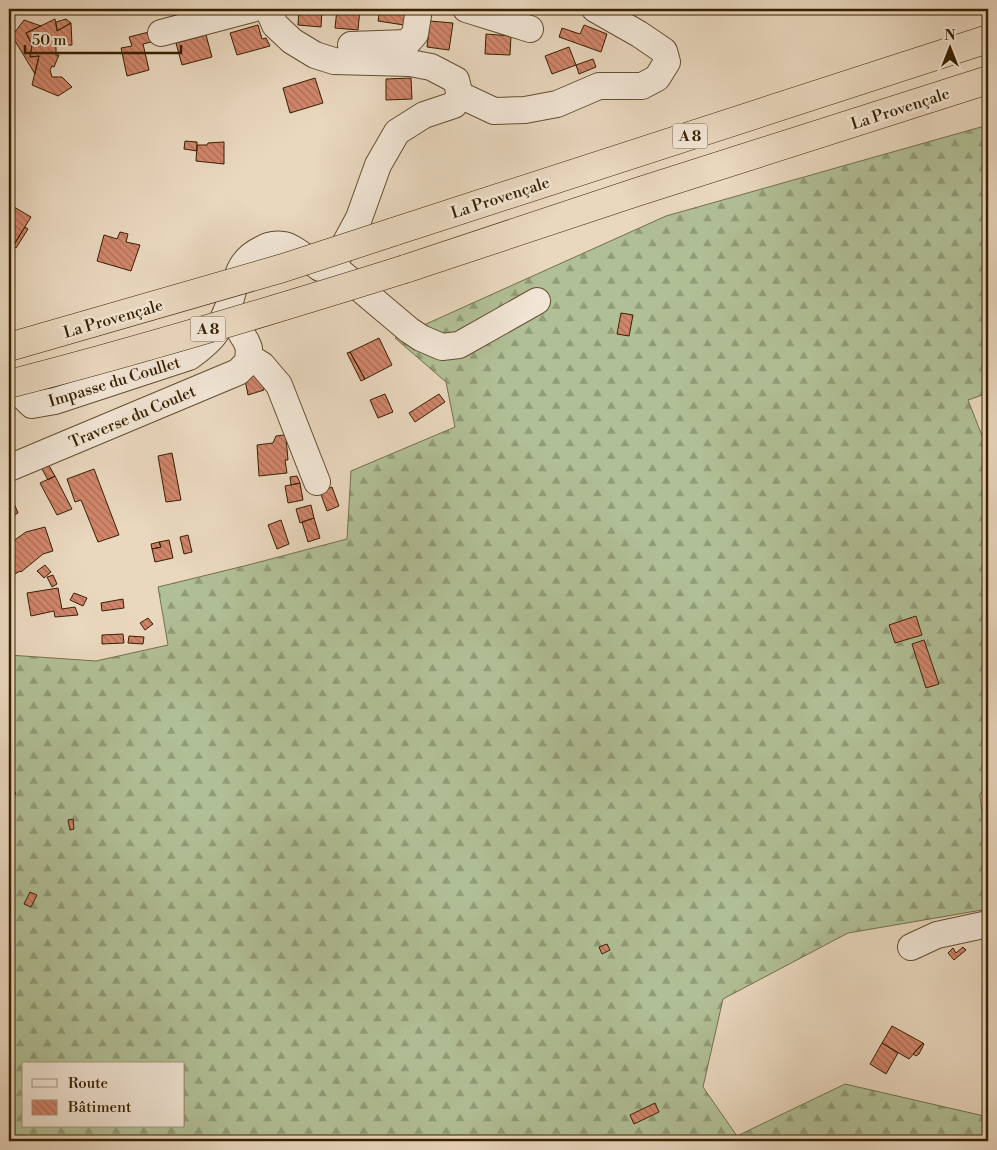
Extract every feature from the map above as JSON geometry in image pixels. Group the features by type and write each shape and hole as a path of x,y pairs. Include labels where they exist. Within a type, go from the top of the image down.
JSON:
{"highway":[{"name":"La Provençale","path":"9,347 274,271 988,39"},
{"name":"La Provençale","path":"9,385 111,357 405,269 637,192 988,80"}],"street":[{"path":"161,33 252,9"},
{"path":"268,9 275,25 292,41 315,55 334,62 410,62 431,67 456,80 460,95 454,105 424,115 397,132 378,165 358,218 333,266"},
{"path":"315,55 329,47 407,43 415,34 419,9"},
{"path":"466,9 530,29"},
{"path":"460,95 494,111 525,110 557,104 599,86 642,86 657,78 667,62 664,52 639,34 594,9"},
{"name":"Impasse du Coullet","path":"9,385 32,405 55,401 189,357 216,332 227,310 242,263 250,254 273,245 286,245 325,270 333,266 409,330 421,338 442,347 460,345 537,301"},
{"path":"227,310 246,341 249,357 262,364 279,385 317,482"},
{"name":"Traverse du Coulet","path":"9,468 238,372 248,362 249,357"},
{"path":"911,947 937,935 988,924"}],"green space":[{"path":"988,125 988,393 968,400 988,451 988,789 980,795 988,869 988,909 848,933 723,999 703,1087 737,1136 845,1084 984,1116 988,1113 988,1141 9,1141 9,655 96,661 168,645 158,587 347,539 351,471 455,427 446,382 395,338 666,216"}],"building":[{"path":"164,9 179,9 174,16"},
{"path":"299,9 322,9 321,27 298,25"},
{"path":"322,9 330,9 329,14 322,13"},
{"path":"337,9 360,9 358,30 335,28"},
{"path":"380,9 407,9 404,25 378,21"},
{"path":"55,19 57,31 71,23 72,45 56,45 56,55 59,55 54,67 52,66 50,70 52,77 62,77 72,87 58,96 32,85 39,56 30,57 32,45 26,33"},
{"path":"66,19 71,23 57,31 56,22"},
{"path":"24,20 41,26 26,33 32,45 30,57 39,56 35,74 12,36"},
{"path":"430,21 453,23 449,50 427,47"},
{"path":"258,25 262,39 266,38 270,46 237,55 230,33"},
{"path":"584,25 607,34 601,52 559,37 562,28 580,34"},
{"path":"149,32 151,42 143,44 149,70 127,76 121,48 132,46 129,37"},
{"path":"486,34 511,36 510,55 485,54"},
{"path":"206,35 212,57 182,65 176,43"},
{"path":"569,47 576,65 552,74 545,56"},
{"path":"593,59 596,67 579,74 576,65"},
{"path":"315,78 323,103 290,113 283,88"},
{"path":"411,78 412,99 386,100 386,79"},
{"path":"185,141 197,142 197,151 184,149"},
{"path":"224,142 224,164 196,161 197,145"},
{"path":"9,204 31,217 13,246 9,244"},
{"path":"25,227 28,229 16,248 13,246"},
{"path":"120,232 128,234 126,242 140,245 131,271 97,261 104,235 117,239"},
{"path":"621,313 633,315 629,336 617,334"},
{"path":"379,338 392,365 365,379 350,352"},
{"path":"350,352 365,379 361,381 347,353"},
{"path":"260,371 264,390 248,395 244,375"},
{"path":"385,394 393,412 378,418 370,400"},
{"path":"439,394 445,402 415,422 409,413"},
{"path":"284,435 286,438 288,460 285,460 287,473 259,476 257,445 273,443 276,436"},
{"path":"172,453 181,500 166,502 158,456"},
{"path":"48,464 55,476 48,480 41,467"},
{"path":"94,469 119,535 98,542 81,500 75,502 67,479"},
{"path":"55,476 72,509 57,515 40,483"},
{"path":"297,476 300,483 291,485 290,477"},
{"path":"300,483 303,500 288,503 285,486"},
{"path":"332,487 339,506 327,511 320,492"},
{"path":"9,491 18,513 9,518"},
{"path":"311,505 314,518 300,523 296,509"},
{"path":"314,518 320,538 308,542 302,522"},
{"path":"281,520 289,544 277,549 268,525"},
{"path":"45,527 53,551 43,554 21,572 15,574 9,565 9,562 12,560 9,556 9,544 26,532"},
{"path":"188,535 192,552 184,554 180,537"},
{"path":"169,540 173,558 155,562 152,549 161,547 159,542"},
{"path":"159,542 161,547 152,549 151,544"},
{"path":"45,565 51,572 44,578 37,571"},
{"path":"53,575 57,584 52,587 47,577"},
{"path":"58,588 62,609 75,607 78,615 55,617 54,611 31,616 27,593"},
{"path":"74,593 87,598 83,606 70,600"},
{"path":"123,599 124,608 102,611 101,603"},
{"path":"916,616 922,635 895,643 889,625"},
{"path":"148,618 153,624 145,630 140,623"},
{"path":"123,634 124,643 102,644 102,635"},
{"path":"129,636 144,637 143,644 128,643"},
{"path":"924,640 939,684 926,688 912,644"},
{"path":"9,780 16,794 9,798"},
{"path":"73,819 74,829 70,830 68,820"},
{"path":"30,892 37,895 31,907 24,904"},
{"path":"607,944 610,950 602,954 599,947"},
{"path":"963,947 966,950 954,960 948,953 953,948 956,953"},
{"path":"892,1026 923,1043 909,1059 882,1043"},
{"path":"882,1043 898,1053 886,1074 870,1064"},
{"path":"923,1043 919,1054 916,1056 913,1054"},
{"path":"655,1103 659,1112 634,1124 630,1115"}]}
